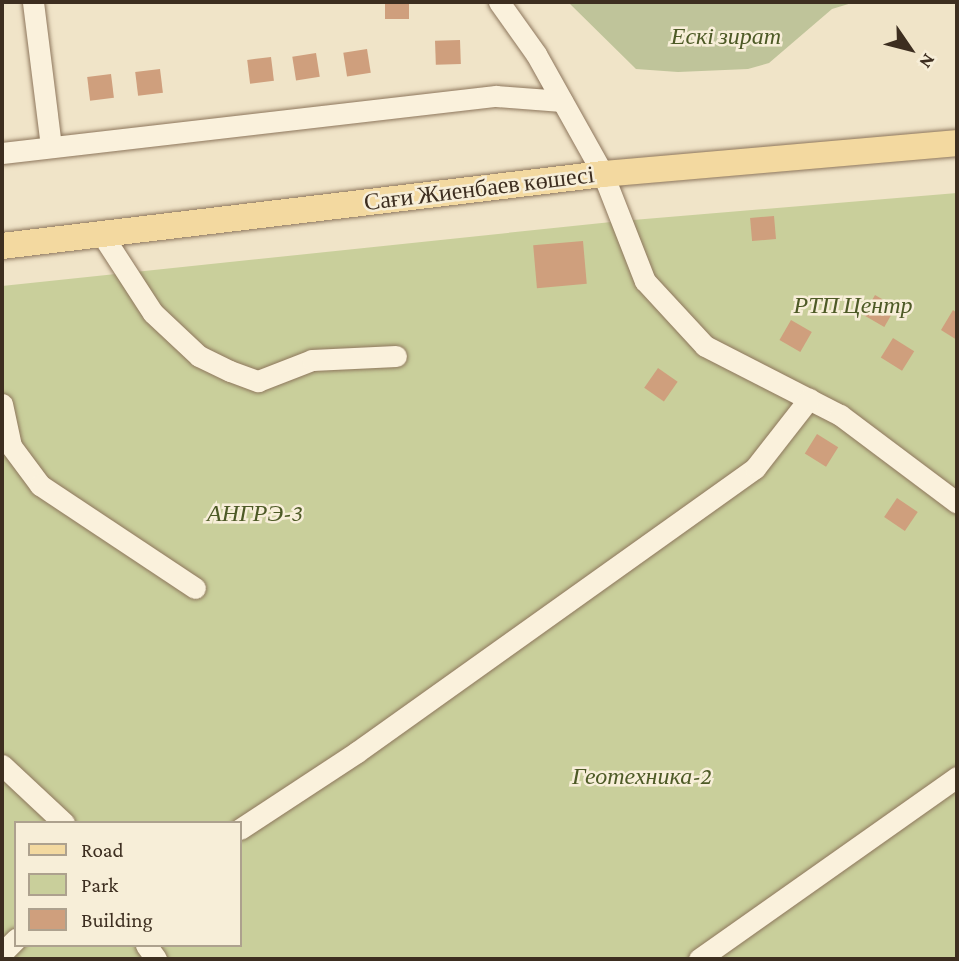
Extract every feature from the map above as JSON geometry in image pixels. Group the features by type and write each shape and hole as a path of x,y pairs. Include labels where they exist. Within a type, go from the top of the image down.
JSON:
{"main road":[{"name":"Сағи Жиенбаев көшесі","path":"2,246 603,174 957,142"}],"street":[{"path":"33,2 51,147"},
{"path":"499,2 562,101 603,174 645,281 705,346 840,415 957,503"},
{"path":"2,153 496,96 562,101"},
{"path":"101,233 153,313 199,356 230,371 258,380 312,360 396,356"},
{"path":"242,828 357,751 755,468 809,399"},
{"path":"2,404 11,446 40,485 195,588"},
{"path":"2,765 62,821"},
{"path":"699,959 957,777"}],"green space":[{"name":"Ескі зират","path":"568,2 855,2 832,9 769,63 748,69 678,72 636,69"},
{"path":"957,193 957,959 2,959 2,286 621,221"}],"building":[{"path":"385,2 409,2 409,19 385,19"},
{"path":"460,40 461,64 436,65 435,41"},
{"path":"367,49 371,73 347,76 343,53"},
{"path":"316,53 320,77 296,80 292,57"},
{"path":"271,57 274,81 250,84 247,60"},
{"path":"160,69 163,93 138,96 135,72"},
{"path":"111,74 114,98 90,101 87,77"},
{"path":"774,216 776,239 752,241 750,218"},
{"path":"583,241 587,284 537,288 533,245"},
{"path":"875,295 896,307 884,327 864,315"},
{"path":"953,310 957,313 957,340 941,330"},
{"path":"791,320 812,332 800,352 780,340"},
{"path":"893,338 914,351 902,371 881,358"},
{"path":"658,368 678,382 664,401 644,388"},
{"path":"817,434 838,447 826,467 805,454"},
{"path":"897,498 918,512 905,531 884,517"}],"park label":[{"name":"РТП Центр","path":"853,305"},
{"name":"АНГРЭ-3","path":"255,513"},
{"name":"Геотехника-2","path":"642,776"}]}
